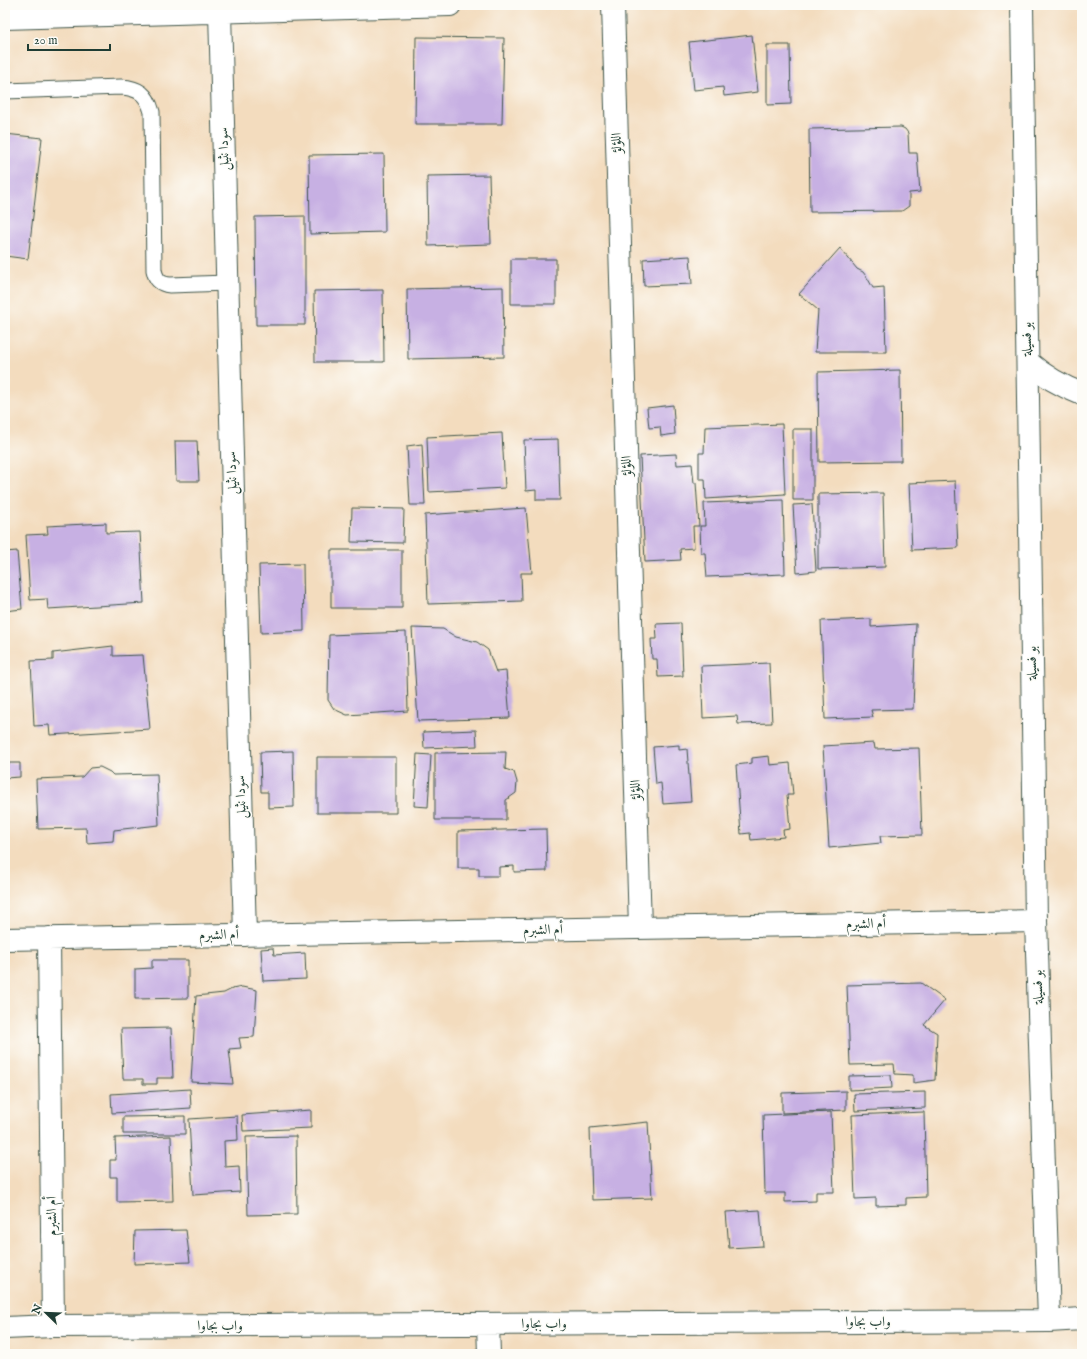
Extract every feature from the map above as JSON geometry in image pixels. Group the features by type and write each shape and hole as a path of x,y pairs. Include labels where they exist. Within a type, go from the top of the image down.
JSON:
{"street":[{"path":"5,18 450,5"},
{"name":"اللؤلؤ","path":"614,5 640,928"},
{"name":"بو فسيلة","path":"1022,5 1036,921 1049,1321"},
{"name":"سودا نثيل","path":"220,12 245,935"},
{"path":"1028,362 1044,376 1082,394"},
{"name":"أم الشبرم","path":"5,939 1036,921"},
{"name":"أم الشبرم","path":"49,938 53,1326"},
{"name":"واب بجاوا","path":"5,1328 53,1326 1082,1320"},
{"path":"488,1324 489,1354"}],"lane":[{"path":"5,91 121,87 132,88 142,93 149,101 152,112 155,276 158,281 170,285 227,283"}],"building":[{"path":"752,35 758,92 724,96 723,87 694,90 689,42"},
{"path":"416,37 504,38 502,124 415,124"},
{"path":"767,45 790,45 791,104 767,105"},
{"path":"901,127 908,133 909,153 917,153 920,192 909,193 909,206 902,211 810,212 809,129"},
{"path":"5,134 42,138 28,259 5,256"},
{"path":"384,154 385,232 310,234 309,155"},
{"path":"489,175 491,244 428,246 427,176"},
{"path":"305,216 305,325 256,325 255,217"},
{"path":"840,248 857,269 863,272 873,288 884,287 886,352 815,352 818,310 799,294"},
{"path":"690,256 692,284 644,286 643,259"},
{"path":"511,259 556,259 556,304 511,304"},
{"path":"503,287 504,357 408,359 407,289"},
{"path":"383,290 384,362 315,362 314,291"},
{"path":"900,370 901,461 819,462 818,372"},
{"path":"673,405 675,434 661,436 660,427 649,428 647,408"},
{"path":"782,424 785,494 706,499 705,479 699,479 699,453 704,453 705,427"},
{"path":"793,429 813,429 813,500 793,500"},
{"path":"502,433 505,488 429,492 427,437"},
{"path":"558,439 560,500 536,500 536,490 526,491 524,440"},
{"path":"175,441 197,441 199,481 176,481"},
{"path":"422,444 425,505 410,505 407,446"},
{"path":"676,454 677,465 692,464 694,483 696,483 699,526 693,526 694,548 680,549 681,560 645,562 640,456"},
{"path":"955,481 958,548 912,550 909,483"},
{"path":"883,493 885,567 818,569 818,494"},
{"path":"783,500 785,574 707,577 705,553 701,553 700,526 705,526 704,503"},
{"path":"812,504 816,571 797,573 793,505"},
{"path":"352,508 404,509 403,543 351,542"},
{"path":"526,508 532,573 521,573 522,601 428,604 425,515"},
{"path":"106,523 106,533 140,532 144,603 48,609 47,599 30,600 26,535 48,534 47,526"},
{"path":"331,550 402,550 402,608 331,608"},
{"path":"17,551 22,609 5,611 5,552"},
{"path":"303,564 304,631 261,633 259,565"},
{"path":"871,619 871,627 916,624 913,709 871,710 873,717 825,719 821,621"},
{"path":"681,623 683,676 658,677 657,659 652,659 651,639 657,639 656,624"},
{"path":"412,628 443,629 456,637 477,642 488,650 496,672 506,671 510,718 418,721"},
{"path":"406,632 408,711 347,715 334,709 328,700 329,635"},
{"path":"113,646 113,656 143,655 150,729 50,735 49,725 34,726 31,661 53,660 53,653"},
{"path":"769,663 772,723 738,724 737,716 703,718 701,666"},
{"path":"476,730 477,746 424,748 423,732"},
{"path":"874,743 875,749 919,748 922,835 880,836 881,843 829,848 823,746"},
{"path":"679,745 679,750 687,749 691,802 663,804 661,783 656,784 653,747"},
{"path":"293,751 294,807 268,808 268,792 261,792 260,752"},
{"path":"506,752 505,769 514,772 517,782 516,793 506,800 506,820 435,820 435,753"},
{"path":"417,754 431,755 428,807 414,806"},
{"path":"769,756 770,765 790,763 793,795 787,795 790,829 783,830 784,837 751,840 750,833 741,834 736,765 752,763 752,758"},
{"path":"317,757 396,757 396,813 317,813"},
{"path":"5,763 20,763 20,777 5,778"},
{"path":"100,767 113,775 157,774 159,825 114,830 113,841 87,843 86,828 38,829 36,779 82,777 90,768"},
{"path":"546,829 547,871 514,872 514,866 499,867 499,876 479,876 479,868 458,868 458,831"},
{"path":"273,948 274,955 305,953 306,979 263,981 261,949"},
{"path":"152,960 188,960 188,998 135,999 135,969 152,968"},
{"path":"921,983 945,1000 924,1025 937,1033 935,1080 913,1083 913,1075 895,1074 894,1064 850,1065 847,985"},
{"path":"242,987 257,990 254,1037 239,1038 241,1048 229,1049 233,1084 191,1082 196,996 224,993 232,989"},
{"path":"171,1028 173,1078 157,1078 157,1084 143,1084 143,1079 123,1079 121,1029"},
{"path":"891,1075 892,1088 849,1090 849,1076"},
{"path":"190,1089 191,1108 112,1113 111,1094"},
{"path":"846,1091 846,1110 782,1113 782,1093"},
{"path":"925,1092 925,1108 855,1111 854,1094"},
{"path":"311,1110 311,1128 243,1131 242,1115"},
{"path":"831,1112 834,1192 816,1192 816,1201 785,1202 785,1193 765,1193 763,1115"},
{"path":"924,1112 926,1197 906,1198 906,1205 876,1206 876,1198 855,1199 852,1115"},
{"path":"185,1116 185,1134 123,1134 123,1117"},
{"path":"237,1116 238,1140 224,1141 225,1167 239,1166 240,1192 193,1195 189,1119"},
{"path":"648,1122 652,1198 592,1200 590,1128"},
{"path":"171,1136 173,1201 117,1202 117,1177 110,1177 110,1160 116,1160 115,1138"},
{"path":"296,1136 297,1214 248,1215 246,1137"},
{"path":"760,1210 763,1246 729,1248 726,1212"},
{"path":"186,1230 190,1262 134,1264 135,1231"}]}
